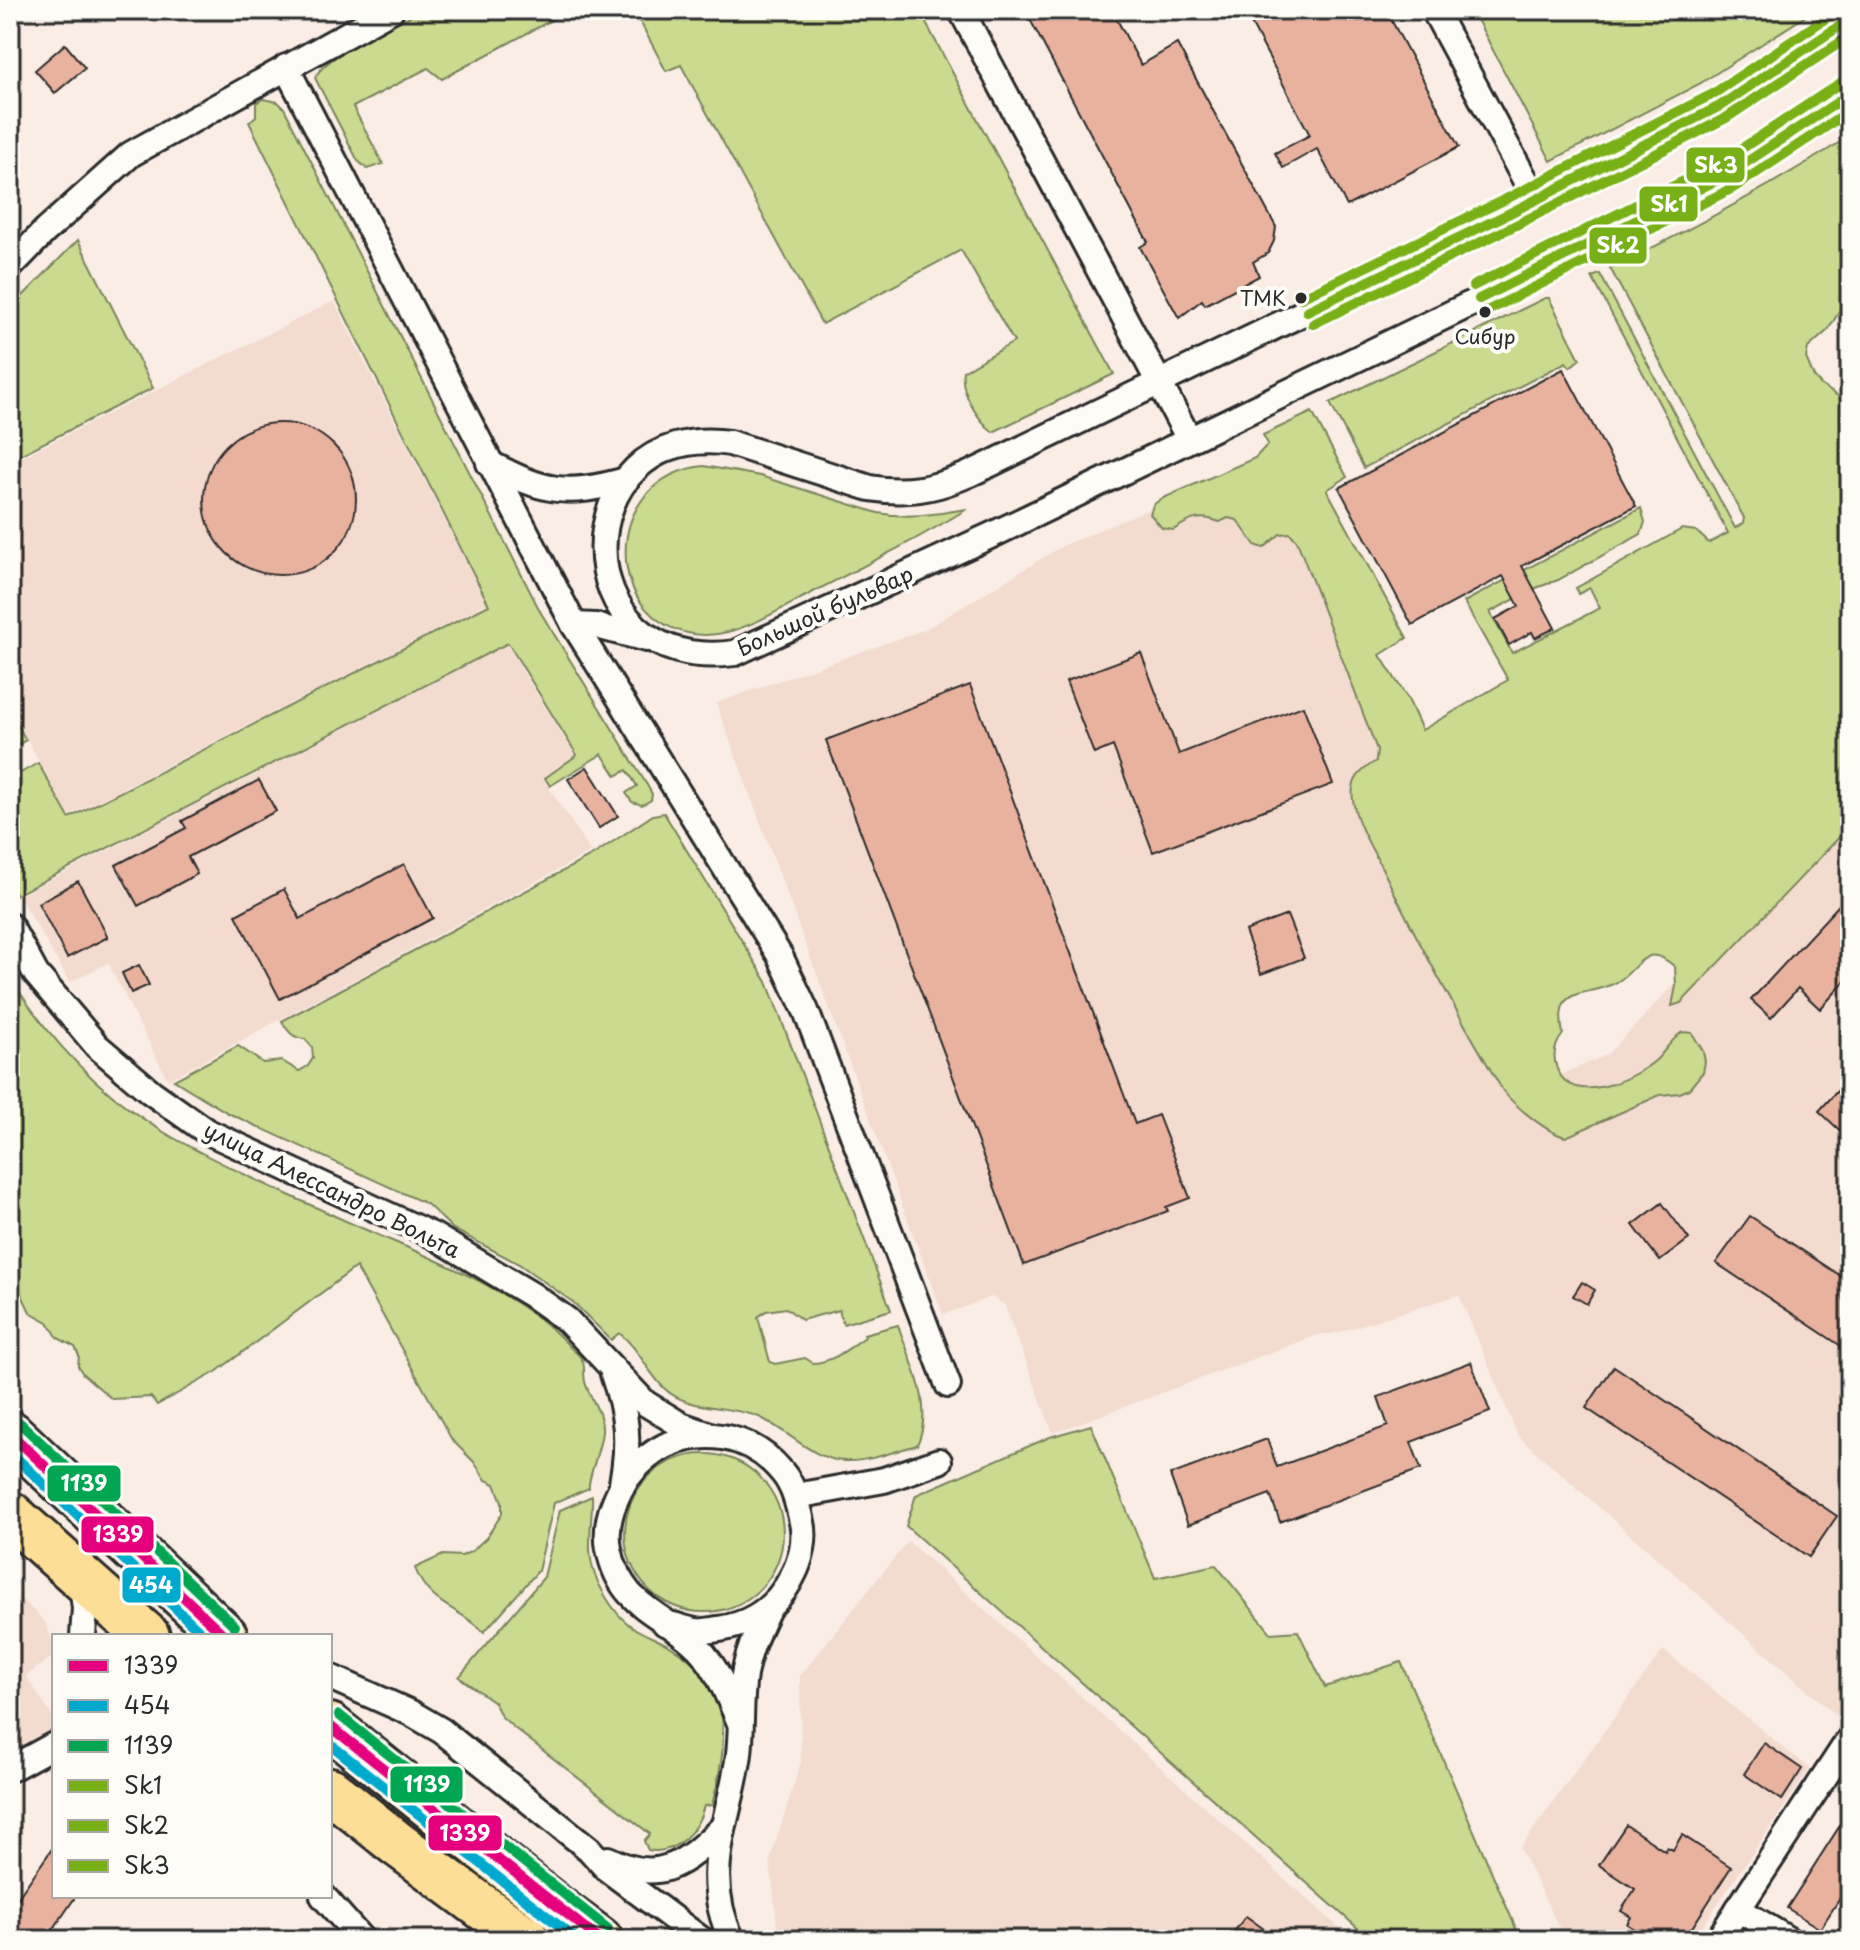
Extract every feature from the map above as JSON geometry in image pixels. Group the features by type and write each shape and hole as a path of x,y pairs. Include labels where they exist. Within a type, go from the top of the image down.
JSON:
{"highway":[{"path":"10,1433 214,1626"},
{"path":"14,1518 145,1634"},
{"path":"332,1728 600,1940"},
{"path":"332,1792 527,1940"}],"street":[{"path":"10,267 45,231 131,154 391,10"},
{"path":"961,10 1189,439"},
{"path":"1434,10 1536,200"},
{"name":"Большой бульвар","path":"1850,19 1720,106 1536,200 1004,458 934,488 891,492 870,488 714,440 695,441 658,454 626,480 609,507 604,523 604,566 615,597 628,620 658,642 700,656 735,653 994,534 1568,257 1727,175 1850,94"},
{"path":"286,67 574,625 780,956 806,1011 948,1385"},
{"path":"489,463 530,484 564,491 593,489 626,480"},
{"path":"574,625 596,626 658,642"},
{"name":"улица Алессандро Вольта","path":"10,926 36,974 97,1046 151,1092 206,1131 446,1243 532,1295 567,1320 645,1403 681,1425 710,1435"},
{"path":"610,1364 626,1413 627,1455 622,1483 610,1513 609,1546 618,1578 638,1604 691,1641 709,1661 723,1682 740,1723"},
{"path":"622,1483 638,1462 659,1447 684,1438 710,1435 737,1441 762,1453 782,1472 796,1496 804,1529 800,1562 785,1592 767,1611 739,1626 697,1631 665,1623"},
{"path":"796,1496 884,1480 939,1461"},
{"path":"81,1579 85,1608 83,1634"},
{"path":"732,1940 716,1893 717,1859 739,1753 744,1672 767,1611"},
{"path":"214,1626 240,1634"},
{"path":"332,1678 399,1707 442,1731 589,1849 607,1869 702,1940"},
{"path":"1718,1940 1850,1738"},
{"path":"10,1769 52,1746"},
{"path":"589,1849 629,1870 656,1871 679,1865 721,1829"},
{"path":"325,1898 362,1940"},
{"path":"1738,1909 1789,1940"}],"shaded area":[{"path":"334,301 487,604 68,816 10,707 10,463"},
{"path":"1272,457 1512,1097 1608,1054 1850,800 1850,1707 1841,1720 1518,1436 1459,1295 1333,1334 1321,1334 1053,1433 1004,1304 991,1297 943,1315 716,703 926,629 1064,545"},
{"path":"507,645 575,755 543,778 591,852 168,1080 108,963 70,982 19,896"},
{"path":"908,1541 1353,1940 788,1940 777,1926 770,1860 801,1762 800,1676"},
{"path":"10,1587 45,1622 52,1640 52,1657 26,1676 52,1716 52,1734 10,1758"},
{"path":"1663,1650 1810,1769 1693,1940 1565,1940 1520,1848"}],"green space":[{"path":"422,10 570,10 442,79 428,68 353,107 383,164 367,169 358,161 315,78 321,69 346,50"},
{"path":"634,10 919,10 1114,374 993,432 971,404 964,388 963,371 1014,342 961,250 822,324 681,65 666,71"},
{"path":"1472,10 1815,10 1701,83 1551,161"},
{"path":"263,99 278,102 284,108 541,613 647,785 652,794 651,800 642,805 632,802 626,793 637,786 627,770 616,776 602,754 550,786 545,778 577,755 508,643 16,895 10,883 10,810 16,806 10,796 10,779 38,763 69,818 489,605 249,122 256,116 256,103"},
{"path":"1850,136 1850,294 1828,330 1808,348 1806,358 1821,385 1850,404 1850,826 1681,1003 1672,1006 1676,986 1675,967 1656,956 1642,960 1615,983 1567,1000 1561,1018 1563,1034 1556,1046 1555,1059 1565,1081 1576,1087 1604,1086 1634,1075 1656,1060 1682,1032 1692,1033 1703,1051 1705,1062 1703,1072 1689,1089 1660,1095 1566,1137 1532,1118 1503,1091 1427,956 1362,828 1353,800 1353,787 1361,772 1376,761 1377,750 1297,541 1290,533 1280,534 1264,548 1255,545 1237,520 1228,518 1220,522 1195,519 1173,530 1162,528 1150,514 1153,505 1161,499 1255,458 1268,444 1263,435 1312,412 1347,477 1327,490 1407,638 1380,655 1408,699 1422,730 1508,680 1464,602 1641,508 1645,522 1641,534 1558,580 1490,612 1512,653 1600,608 1590,588 1578,594 1576,588 1682,529 1696,531 1709,543 1728,533 1592,277 1600,274 1735,528 1743,523 1744,518 1610,268 1732,206"},
{"path":"78,240 153,388 10,460 10,309"},
{"path":"1549,298 1580,359 1570,367 1566,362 1364,468 1330,403"},
{"path":"704,466 760,476 889,515 912,516 967,509 762,619 732,631 704,635 670,627 646,608 631,583 626,553 630,523 645,496 669,476"},
{"path":"10,711 26,740 10,749"},
{"path":"664,813 767,982 891,1310 843,1324 839,1310 802,1320 786,1308 766,1311 758,1317 770,1362 775,1364 805,1358 813,1363 827,1360 853,1346 865,1337 864,1334 898,1325 922,1400 922,1430 917,1445 863,1460 833,1459 811,1450 759,1417 674,1396 619,1333 611,1340 574,1303 519,1264 453,1229 427,1204 228,1113 174,1080 238,1046 263,1063 282,1061 299,1071 308,1066 313,1058 312,1047 305,1039 291,1034 282,1021 593,855 653,815"},
{"path":"10,977 61,1046 102,1087 147,1122 240,1172 500,1292 550,1328 581,1358 585,1382 602,1424 589,1488 554,1503 538,1571 484,1632 428,1591 415,1568 443,1555 462,1556 472,1551 486,1538 502,1514 502,1502 495,1484 486,1480 474,1462 452,1440 356,1267 216,1372 157,1405 151,1397 112,1399 83,1374 78,1366 79,1356 75,1347 58,1338 48,1322 30,1312 10,1279"},
{"path":"1091,1425 1155,1578 1216,1565 1271,1633 1298,1631 1325,1687 1401,1662 1521,1940 1371,1940 906,1526 916,1495 1050,1437"},
{"path":"704,1454 734,1460 760,1477 777,1503 783,1533 777,1563 760,1589 734,1606 704,1612 674,1606 648,1589 631,1563 625,1533 631,1503 648,1477 674,1460"},
{"path":"592,1496 590,1555 595,1575 606,1597 628,1624 673,1648 700,1669 709,1679 718,1699 723,1745 712,1805 704,1806 691,1832 668,1849 648,1850 644,1841 650,1834 513,1727 501,1716 494,1702 459,1677 544,1577 560,1510"}],"building":[{"path":"1025,10 1112,10 1141,65 1177,44 1276,227 1268,253 1253,262 1259,276 1205,305 1202,300 1179,318 1140,247 1148,242"},
{"path":"1244,10 1386,10 1459,147 1347,206 1317,149 1283,168 1275,153 1310,135"},
{"path":"65,44 85,68 55,93 35,70"},
{"path":"1563,369 1636,506 1522,566 1555,628 1535,638 1532,632 1509,645 1495,619 1519,606 1503,576 1412,625 1339,488"},
{"path":"280,423 309,429 334,445 350,470 356,499 350,528 334,553 309,569 280,575 251,569 226,553 210,528 204,499 210,470 226,445 251,429"},
{"path":"1141,653 1179,754 1303,706 1333,784 1153,852 1113,746 1094,754 1066,681"},
{"path":"970,685 1135,1124 1158,1115 1190,1198 1166,1207 1168,1211 1024,1265 826,740"},
{"path":"587,767 618,816 599,828 568,779"},
{"path":"259,780 276,811 188,857 197,874 138,906 116,865 186,828 182,821"},
{"path":"404,864 433,918 280,999 236,915 284,889 300,919"},
{"path":"78,881 108,937 67,958 38,903"},
{"path":"1850,893 1850,976 1820,1009 1798,988 1771,1018 1751,1000"},
{"path":"1287,915 1304,958 1261,974 1245,931"},
{"path":"139,965 149,985 131,993 122,973"},
{"path":"1850,1077 1850,1140 1819,1111"},
{"path":"1662,1203 1689,1239 1660,1261 1633,1225"},
{"path":"1750,1216 1850,1282 1850,1352 1716,1263"},
{"path":"1582,1282 1595,1290 1587,1304 1573,1296"},
{"path":"1471,1362 1490,1412 1411,1442 1421,1469 1280,1522 1270,1494 1188,1525 1170,1475 1267,1439 1277,1467 1388,1426 1378,1397"},
{"path":"1614,1366 1837,1516 1809,1557 1586,1408"},
{"path":"1764,1743 1802,1769 1782,1800 1744,1774"},
{"path":"1850,1810 1850,1883 1820,1929 1787,1908"},
{"path":"1626,1825 1665,1851 1667,1847 1673,1850 1682,1835 1731,1867 1684,1940 1652,1940 1627,1924 1631,1917 1621,1911 1635,1889 1599,1865"},
{"path":"52,1849 52,1898 75,1898 46,1940 10,1940 10,1909"},
{"path":"1246,1916 1279,1940 1228,1940"}],"transit line":[{"name":"Sk3","path":"1301,298 1713,94 1838,10"},
{"name":"Sk1","path":"1307,311 1510,213 1720,106 1850,19"},
{"name":"Sk2","path":"1313,324 1726,118 1850,36"},
{"name":"Sk3","path":"1473,286 1720,163 1842,82"},
{"name":"Sk1","path":"1479,299 1727,175 1850,94"},
{"name":"Sk2","path":"1485,312 1733,188 1850,111"},
{"name":"1139","path":"20,1423 235,1626"},
{"name":"1339","path":"10,1433 223,1634"},
{"name":"454","path":"10,1452 203,1634"},
{"name":"1139","path":"339,1715 608,1929"},
{"name":"1339","path":"332,1728 600,1940"},
{"name":"454","path":"332,1746 577,1940"}],"place":[{"name":"ТМК","path":"1301,298"},
{"name":"Сибур","path":"1485,312"}]}
